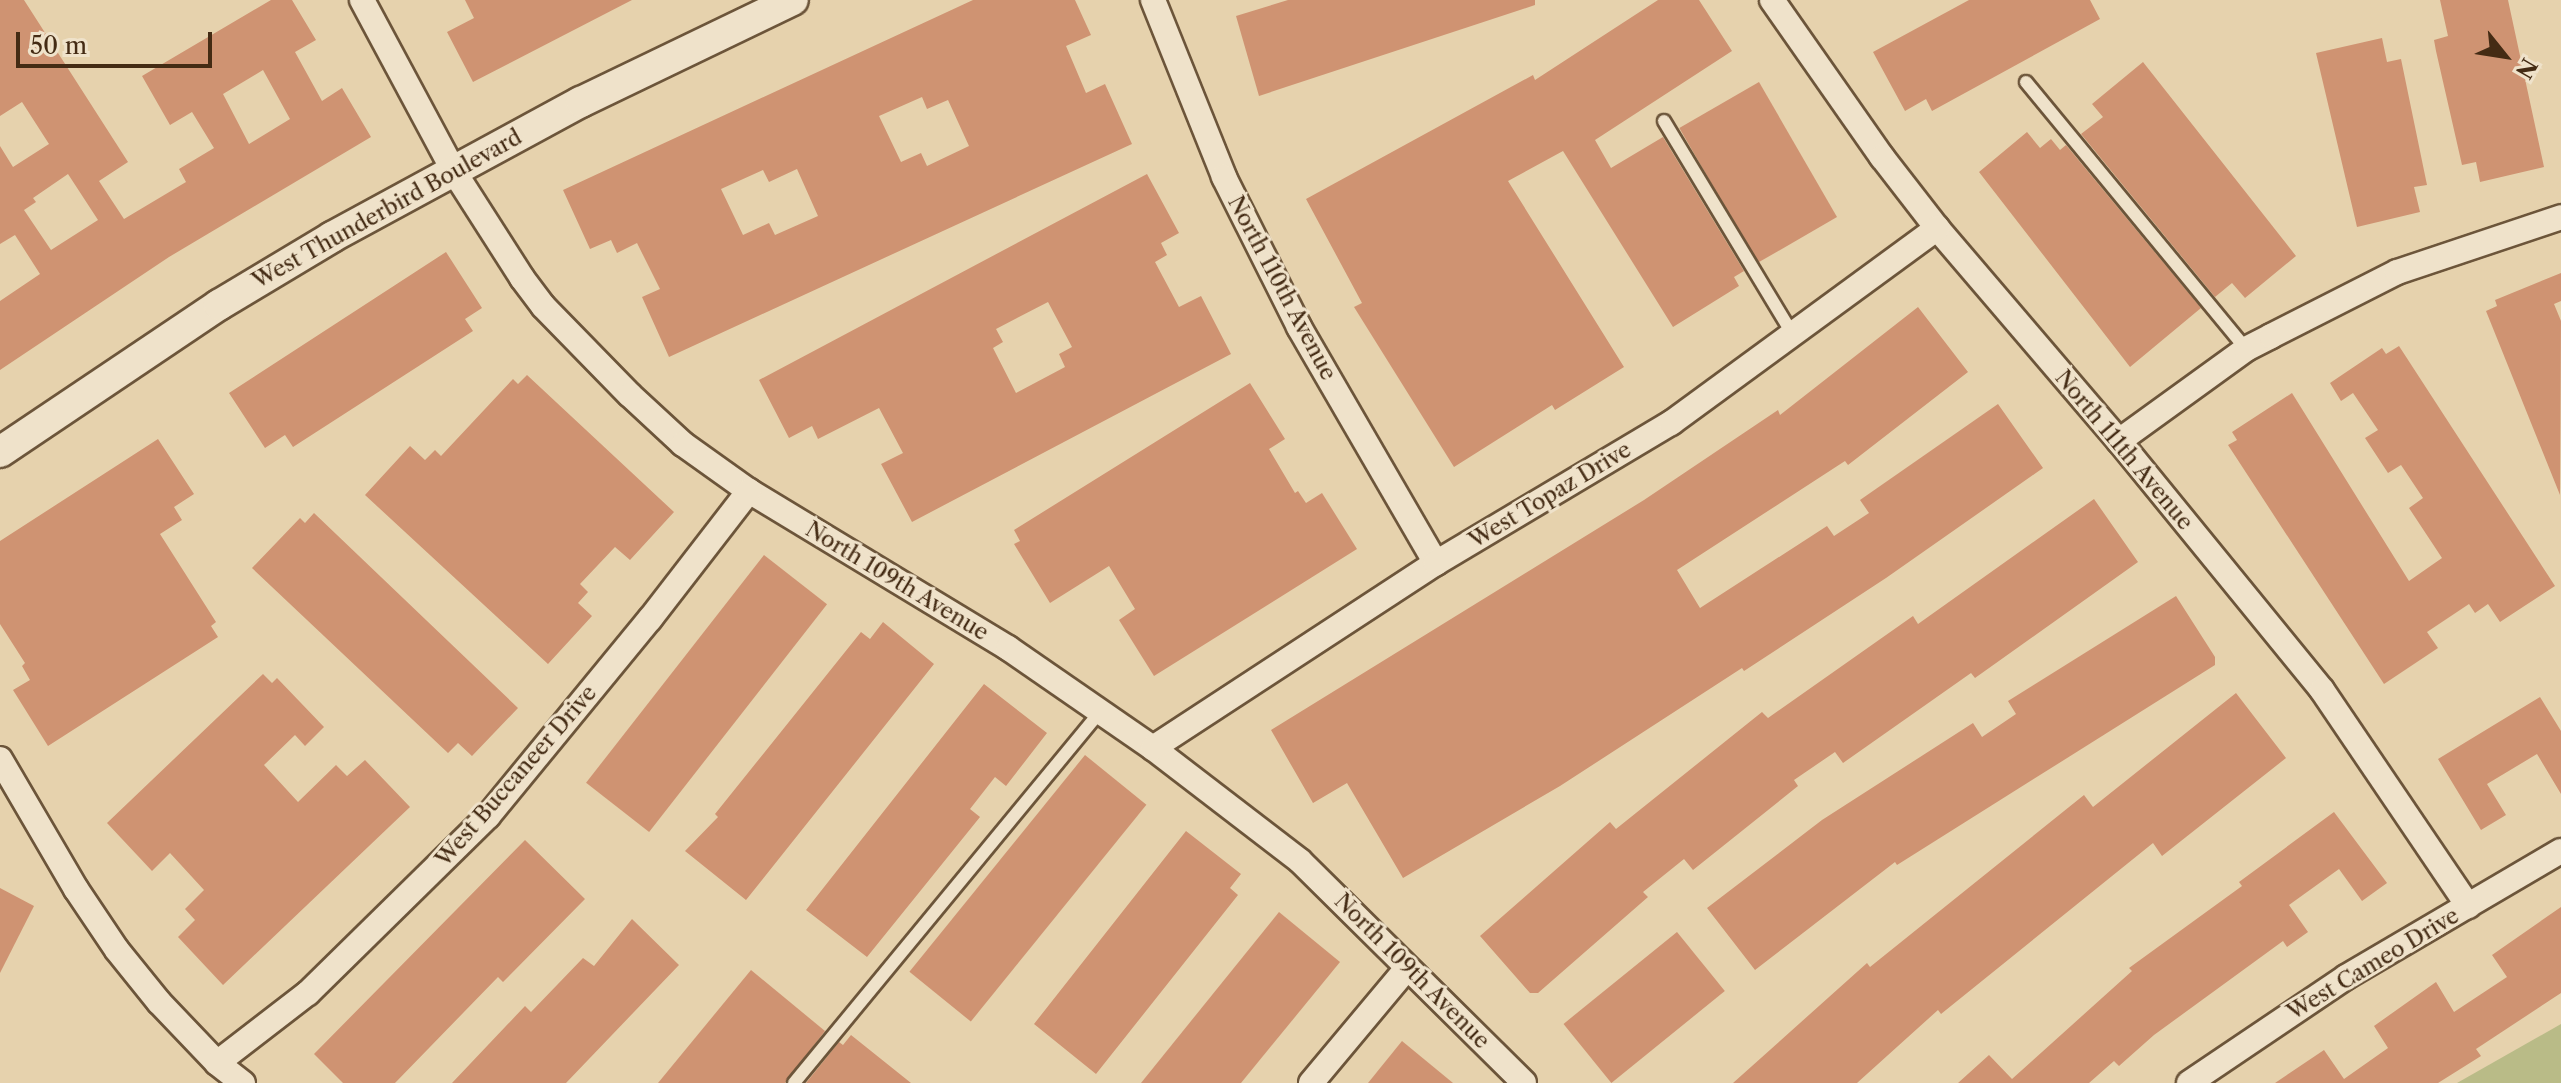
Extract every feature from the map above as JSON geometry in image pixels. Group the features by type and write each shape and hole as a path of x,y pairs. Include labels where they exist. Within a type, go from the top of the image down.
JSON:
{"street":[{"name":"North 109th Avenue","path":"362,0 453,170 543,306 683,444 749,491 1008,648 1153,748 1300,861 1524,1083"},
{"name":"West Thunderbird Boulevard","path":"0,452 219,305 453,170 581,102 793,0"},
{"name":"North 110th Avenue","path":"1153,0 1224,177 1299,327 1436,563"},
{"name":"North 111th Avenue","path":"1772,0 1864,132 1937,228 2119,441 2322,690 2468,906"},
{"path":"2119,441 2246,349 2397,272 2561,217"},
{"name":"West Topaz Drive","path":"1153,748 1436,563 1671,423 1937,228"},
{"name":"West Buccaneer Drive","path":"217,1063 308,993 488,816 650,619 749,491"},
{"path":"0,759 97,921 159,1002 217,1063 243,1083"},
{"name":"West Cameo Drive","path":"2189,1083 2346,977 2561,851"},
{"path":"1311,1083 1407,968"}],"lane":[{"path":"2026,82 2246,349"},
{"path":"1664,121 1793,335"},
{"path":"794,1083 1100,712"}],"green space":[{"path":"2561,1024 2561,1083 2457,1083"}],"building":[{"path":"0,0 24,0 128,162 99,181 124,219 186,182 179,169 214,148 192,112 170,125 142,76 271,0 292,0 316,40 295,52 322,101 342,88 371,137 169,257 0,370 0,301 40,274 15,235 0,244 0,146 13,167 49,144 22,102 0,116","holes":["263,70 290,119 249,144 223,94","68,174 98,220 51,250 24,210 36,202 33,198"]},
{"path":"465,0 632,0 473,82 447,32 474,18"},
{"path":"973,0 1075,0 1091,35 1066,46 1086,93 1105,84 1132,144 669,357 642,297 660,289 637,243 617,253 611,240 590,249 563,190","holes":["922,97 927,109 948,100 969,146 927,166 921,153 901,162 879,116","797,169 818,216 775,235 769,223 743,235 721,189 763,170 769,182"]},
{"path":"1288,0 1535,0 1535,5 1259,96 1236,16"},
{"path":"1658,0 1699,0 1732,51 1595,140 1611,168 1663,137 1744,271 1734,277 1739,286 1673,327 1563,151 1508,181 1624,367 1555,410 1552,405 1454,467 1354,307 1362,303 1306,199 1533,75 1535,80"},
{"path":"1969,0 2090,0 2100,19 1932,111 1926,99 1905,111 1873,52"},
{"path":"2440,0 2508,0 2544,167 2480,182 2476,162 2462,165 2434,40 2448,36"},
{"path":"2382,38 2387,62 2401,59 2427,185 2414,187 2420,212 2357,227 2316,53"},
{"path":"2143,62 2296,256 2245,298 2232,283 2215,297 2081,134 2103,117 2092,104"},
{"path":"1759,82 1837,217 1757,263 1679,128"},
{"path":"2027,132 2040,148 2051,139 2060,150 2066,145 2201,308 2130,367 1979,172"},
{"path":"1147,174 1179,233 1161,243 1167,255 1155,262 1179,307 1201,296 1231,354 912,522 881,464 903,453 879,408 818,439 812,426 789,438 759,380","holes":["1048,302 1072,347 1059,354 1065,367 1016,393 993,348 1003,342 996,329"]},
{"path":"446,252 482,308 465,319 473,331 293,447 285,435 265,448 229,393"},
{"path":"2561,273 2561,301 2554,304 2561,321 2560,495 2486,311 2497,306 2495,300"},
{"path":"1918,307 1968,372 1848,465 1845,461 1677,570 1700,608 1827,526 1834,536 1869,513 1860,500 1998,404 2043,468 1886,578 1744,671 1742,668 1560,786 1403,878 1347,783 1313,803 1271,730 1644,500 1778,410 1780,415"},
{"path":"2399,346 2555,586 2500,622 2488,604 2475,613 2469,604 2427,632 2438,648 2384,684 2228,445 2237,440 2232,432 2292,393 2409,581 2442,558 2409,508 2423,498 2401,465 2388,473 2365,438 2378,430 2353,393 2341,401 2330,383 2382,348 2386,354"},
{"path":"527,375 674,512 630,560 615,547 580,584 588,592 578,603 592,616 548,664 365,495 410,446 425,460 435,450 441,456 513,379 518,384"},
{"path":"1250,383 1285,439 1269,449 1295,493 1298,491 1306,503 1322,493 1357,549 1154,676 1119,620 1135,609 1109,566 1050,603 1014,544 1020,541 1014,530"},
{"path":"158,439 194,494 174,507 182,520 160,534 216,622 211,626 218,637 48,746 13,690 30,680 22,666 25,663 0,624 0,541"},
{"path":"2094,499 2138,562 1975,678 1971,673 1843,763 1835,752 1794,780 1798,786 1693,870 1684,859 1643,892 1648,897 1538,993 1530,993 1480,936 1610,822 1616,829 1762,712 1768,718 1913,616 1918,624"},
{"path":"314,513 518,708 472,756 458,743 448,753 252,568 300,518 305,523"},
{"path":"764,555 827,604 649,832 586,783"},
{"path":"2176,596 2215,657 2215,665 1897,865 1895,862 1755,970 1707,908 1822,820 1973,723 1982,737 2016,714 2008,701"},
{"path":"883,622 934,664 746,900 685,851 718,817 715,814 861,632 870,639"},
{"path":"263,674 272,683 277,678 324,727 305,746 295,735 264,765 298,802 336,765 347,776 365,760 410,807 223,985 178,937 195,920 185,909 204,890 170,853 152,871 107,823"},
{"path":"984,684 1047,733 1006,786 995,777 970,809 980,817 867,957 806,910"},
{"path":"2236,693 2286,758 2162,856 2153,843 1941,1014 1938,1010 1857,1083 1733,1083 1867,963 1870,967 2084,795 2093,807"},
{"path":"2540,697 2561,731 2561,794 2537,754 2487,784 2506,815 2481,830 2438,759"},
{"path":"1085,755 1146,805 971,1022 909,972"},
{"path":"2334,812 2387,883 2362,901 2339,869 2289,905 2308,932 2287,947 2283,941 2154,1035 2119,1066 2114,1061 2089,1083 1958,1083 1989,1055 2012,1079 2132,971 2129,968 2242,886 2239,882"},
{"path":"1186,831 1241,874 1230,888 1238,895 1096,1074 1034,1024"},
{"path":"525,840 585,899 503,982 498,977 395,1083 343,1083 314,1054"},
{"path":"0,888 34,906 0,973"},
{"path":"2561,907 2561,993 2476,1049 2481,1056 2438,1083 2275,1083 2324,1050 2344,1079 2388,1048 2374,1026 2436,982 2454,1012 2507,977 2492,955"},
{"path":"1279,912 1340,962 1241,1083 1141,1083"},
{"path":"632,919 679,965 566,1083 452,1083 525,1006 531,1012 583,958 594,966"},
{"path":"1677,932 1725,991 1611,1083 1564,1024"},
{"path":"751,970 825,1031 785,1083 658,1083"},
{"path":"851,1035 911,1083 806,1083 839,1042 843,1045"},
{"path":"1402,1041 1453,1083 1368,1083"}]}
